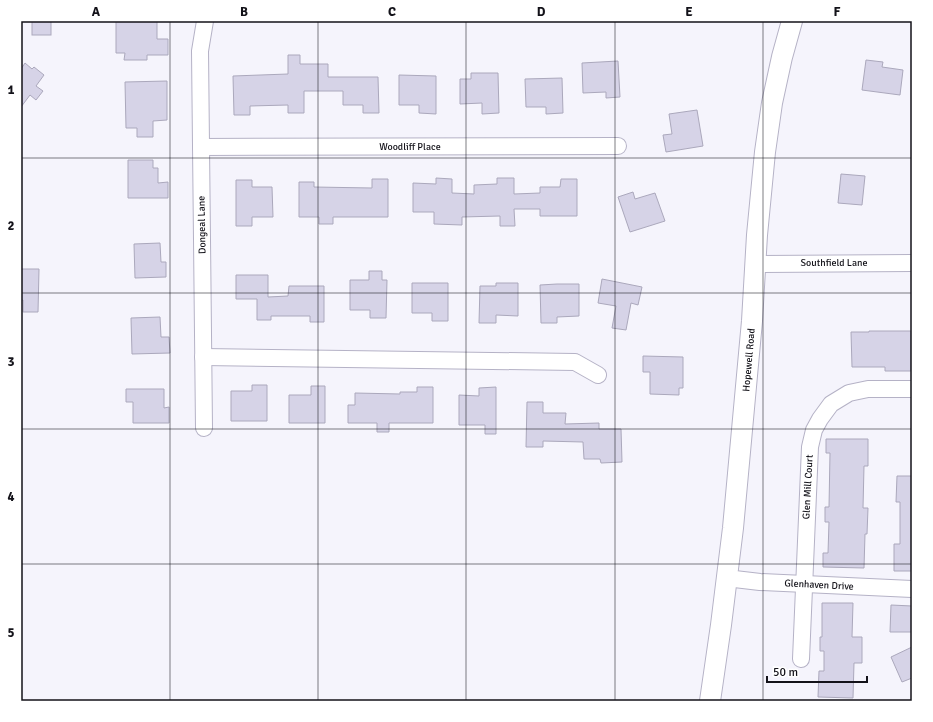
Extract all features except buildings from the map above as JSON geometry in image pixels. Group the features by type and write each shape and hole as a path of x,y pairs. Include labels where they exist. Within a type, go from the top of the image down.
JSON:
{"street":[{"name":"Dongeal Lane","path":"204,428 200,52 205,21"},
{"name":"Hopewell Road","path":"710,701 721,625 733,520 752,321 757,235 765,152 772,103 780,65 792,21"},
{"name":"Woodliff Place","path":"201,147 618,146"},
{"name":"Southfield Lane","path":"756,264 912,263"},
{"path":"203,357 575,362 598,375"},
{"name":"Glen Mill Court","path":"801,659 810,447 814,430 831,404 849,393 868,390 912,390"},
{"name":"Glenhaven Drive","path":"726,578 760,582 912,589"}]}
